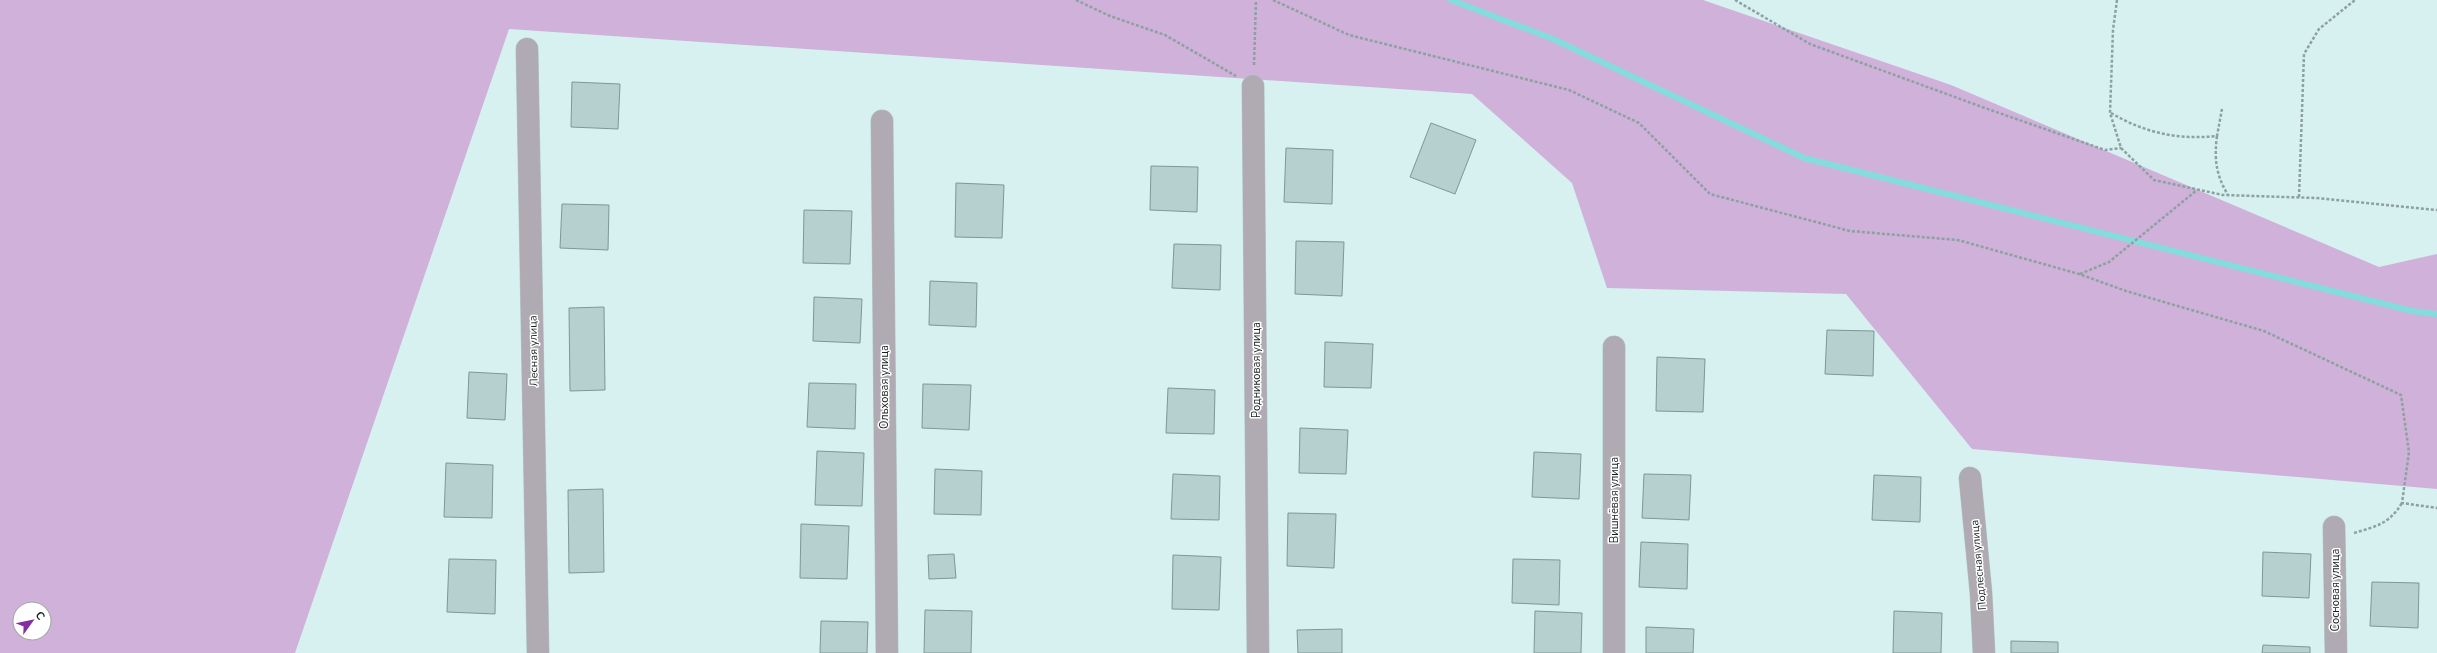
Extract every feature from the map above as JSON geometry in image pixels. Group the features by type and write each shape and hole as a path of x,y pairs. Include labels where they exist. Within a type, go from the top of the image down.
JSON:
{"street":[{"name":"Лесная улица","path":"527,49 538,653"},
{"name":"Родниковая улица","path":"1253,86 1258,653"},
{"name":"Ольховая улица","path":"882,121 886,653"},
{"name":"Вишнёвая улица","path":"1614,347 1614,653"},
{"name":"Подлесная улица","path":"1970,478 1981,593 1984,653"},
{"name":"Сосновая улица","path":"2335,533 2336,653"}],"path":[{"path":"1076,0 1110,16 1165,35 1253,86 1256,0"},
{"path":"1273,0 1349,35 1569,90 1639,123 1710,194 1850,231 1958,240 2079,274 2126,291 2264,331 2401,395 2409,452 2402,503 2394,516 2382,524 2335,533"},
{"path":"1735,0 1810,44 1982,108 2105,150 2121,148"},
{"path":"2117,0 2110,113 2121,148 2154,180 2228,195 2299,197 2437,210"},
{"path":"2299,197 2304,54 2319,29 2355,0"},
{"path":"2222,109 2215,152 2216,170 2219,181 2228,195"},
{"path":"2110,113 2130,124 2158,134 2195,138 2218,136"},
{"path":"2079,274 2109,262 2197,189"},
{"path":"2402,503 2437,508"}],"shaded area":[{"path":"0,0 1703,0 1951,85 2379,267 2437,254 2437,489 1972,449 1846,294 1607,288 1572,183 1472,94 509,29 295,653 0,653"}],"building":[{"path":"572,82 620,84 618,129 571,127"},
{"path":"1431,123 1476,140 1455,194 1410,177"},
{"path":"1286,148 1333,150 1332,204 1284,202"},
{"path":"1151,166 1198,167 1197,212 1150,210"},
{"path":"956,183 1004,185 1002,238 955,237"},
{"path":"562,204 609,205 608,250 560,248"},
{"path":"804,210 852,211 850,264 803,263"},
{"path":"1296,241 1344,242 1342,296 1295,294"},
{"path":"1174,244 1221,245 1220,290 1172,288"},
{"path":"930,281 977,283 976,327 929,325"},
{"path":"814,297 862,299 860,343 813,341"},
{"path":"604,307 605,390 570,391 569,308"},
{"path":"1827,330 1874,331 1873,376 1825,374"},
{"path":"1325,342 1373,344 1371,388 1324,387"},
{"path":"1657,357 1705,359 1703,412 1656,411"},
{"path":"469,372 507,374 505,420 467,418"},
{"path":"809,383 856,384 855,429 807,427"},
{"path":"923,384 971,385 969,430 922,428"},
{"path":"1168,388 1215,390 1214,434 1166,433"},
{"path":"1300,428 1348,430 1346,474 1299,473"},
{"path":"817,451 864,453 862,506 815,505"},
{"path":"1534,452 1581,454 1579,499 1532,497"},
{"path":"446,463 493,465 492,518 444,517"},
{"path":"935,469 982,471 981,515 934,514"},
{"path":"1173,474 1220,476 1219,520 1171,519"},
{"path":"1644,474 1691,475 1689,520 1642,518"},
{"path":"1874,475 1921,477 1920,522 1872,520"},
{"path":"603,489 604,572 569,573 568,490"},
{"path":"1288,513 1336,514 1334,568 1287,566"},
{"path":"801,524 849,526 847,579 800,578"},
{"path":"1641,542 1688,544 1687,589 1639,587"},
{"path":"2263,552 2311,554 2309,598 2262,596"},
{"path":"954,554 956,578 929,579 928,555"},
{"path":"1173,555 1221,557 1219,610 1172,609"},
{"path":"449,559 496,560 495,614 447,612"},
{"path":"1513,559 1560,560 1559,605 1512,603"},
{"path":"2372,582 2419,583 2418,628 2370,626"},
{"path":"925,610 972,611 971,653 924,653"},
{"path":"1535,611 1582,613 1581,653 1534,653"},
{"path":"1894,611 1942,613 1941,653 1893,653"},
{"path":"821,621 868,622 867,653 820,653"},
{"path":"1646,627 1694,629 1693,653 1646,653"},
{"path":"1342,629 1342,653 1298,653 1297,630"},
{"path":"2011,641 2058,642 2058,653 2011,653"},
{"path":"2263,645 2310,647 2310,653 2262,653"}],"waterway":[{"path":"1451,0 1553,39 1804,158 2412,311 2437,314"}]}
